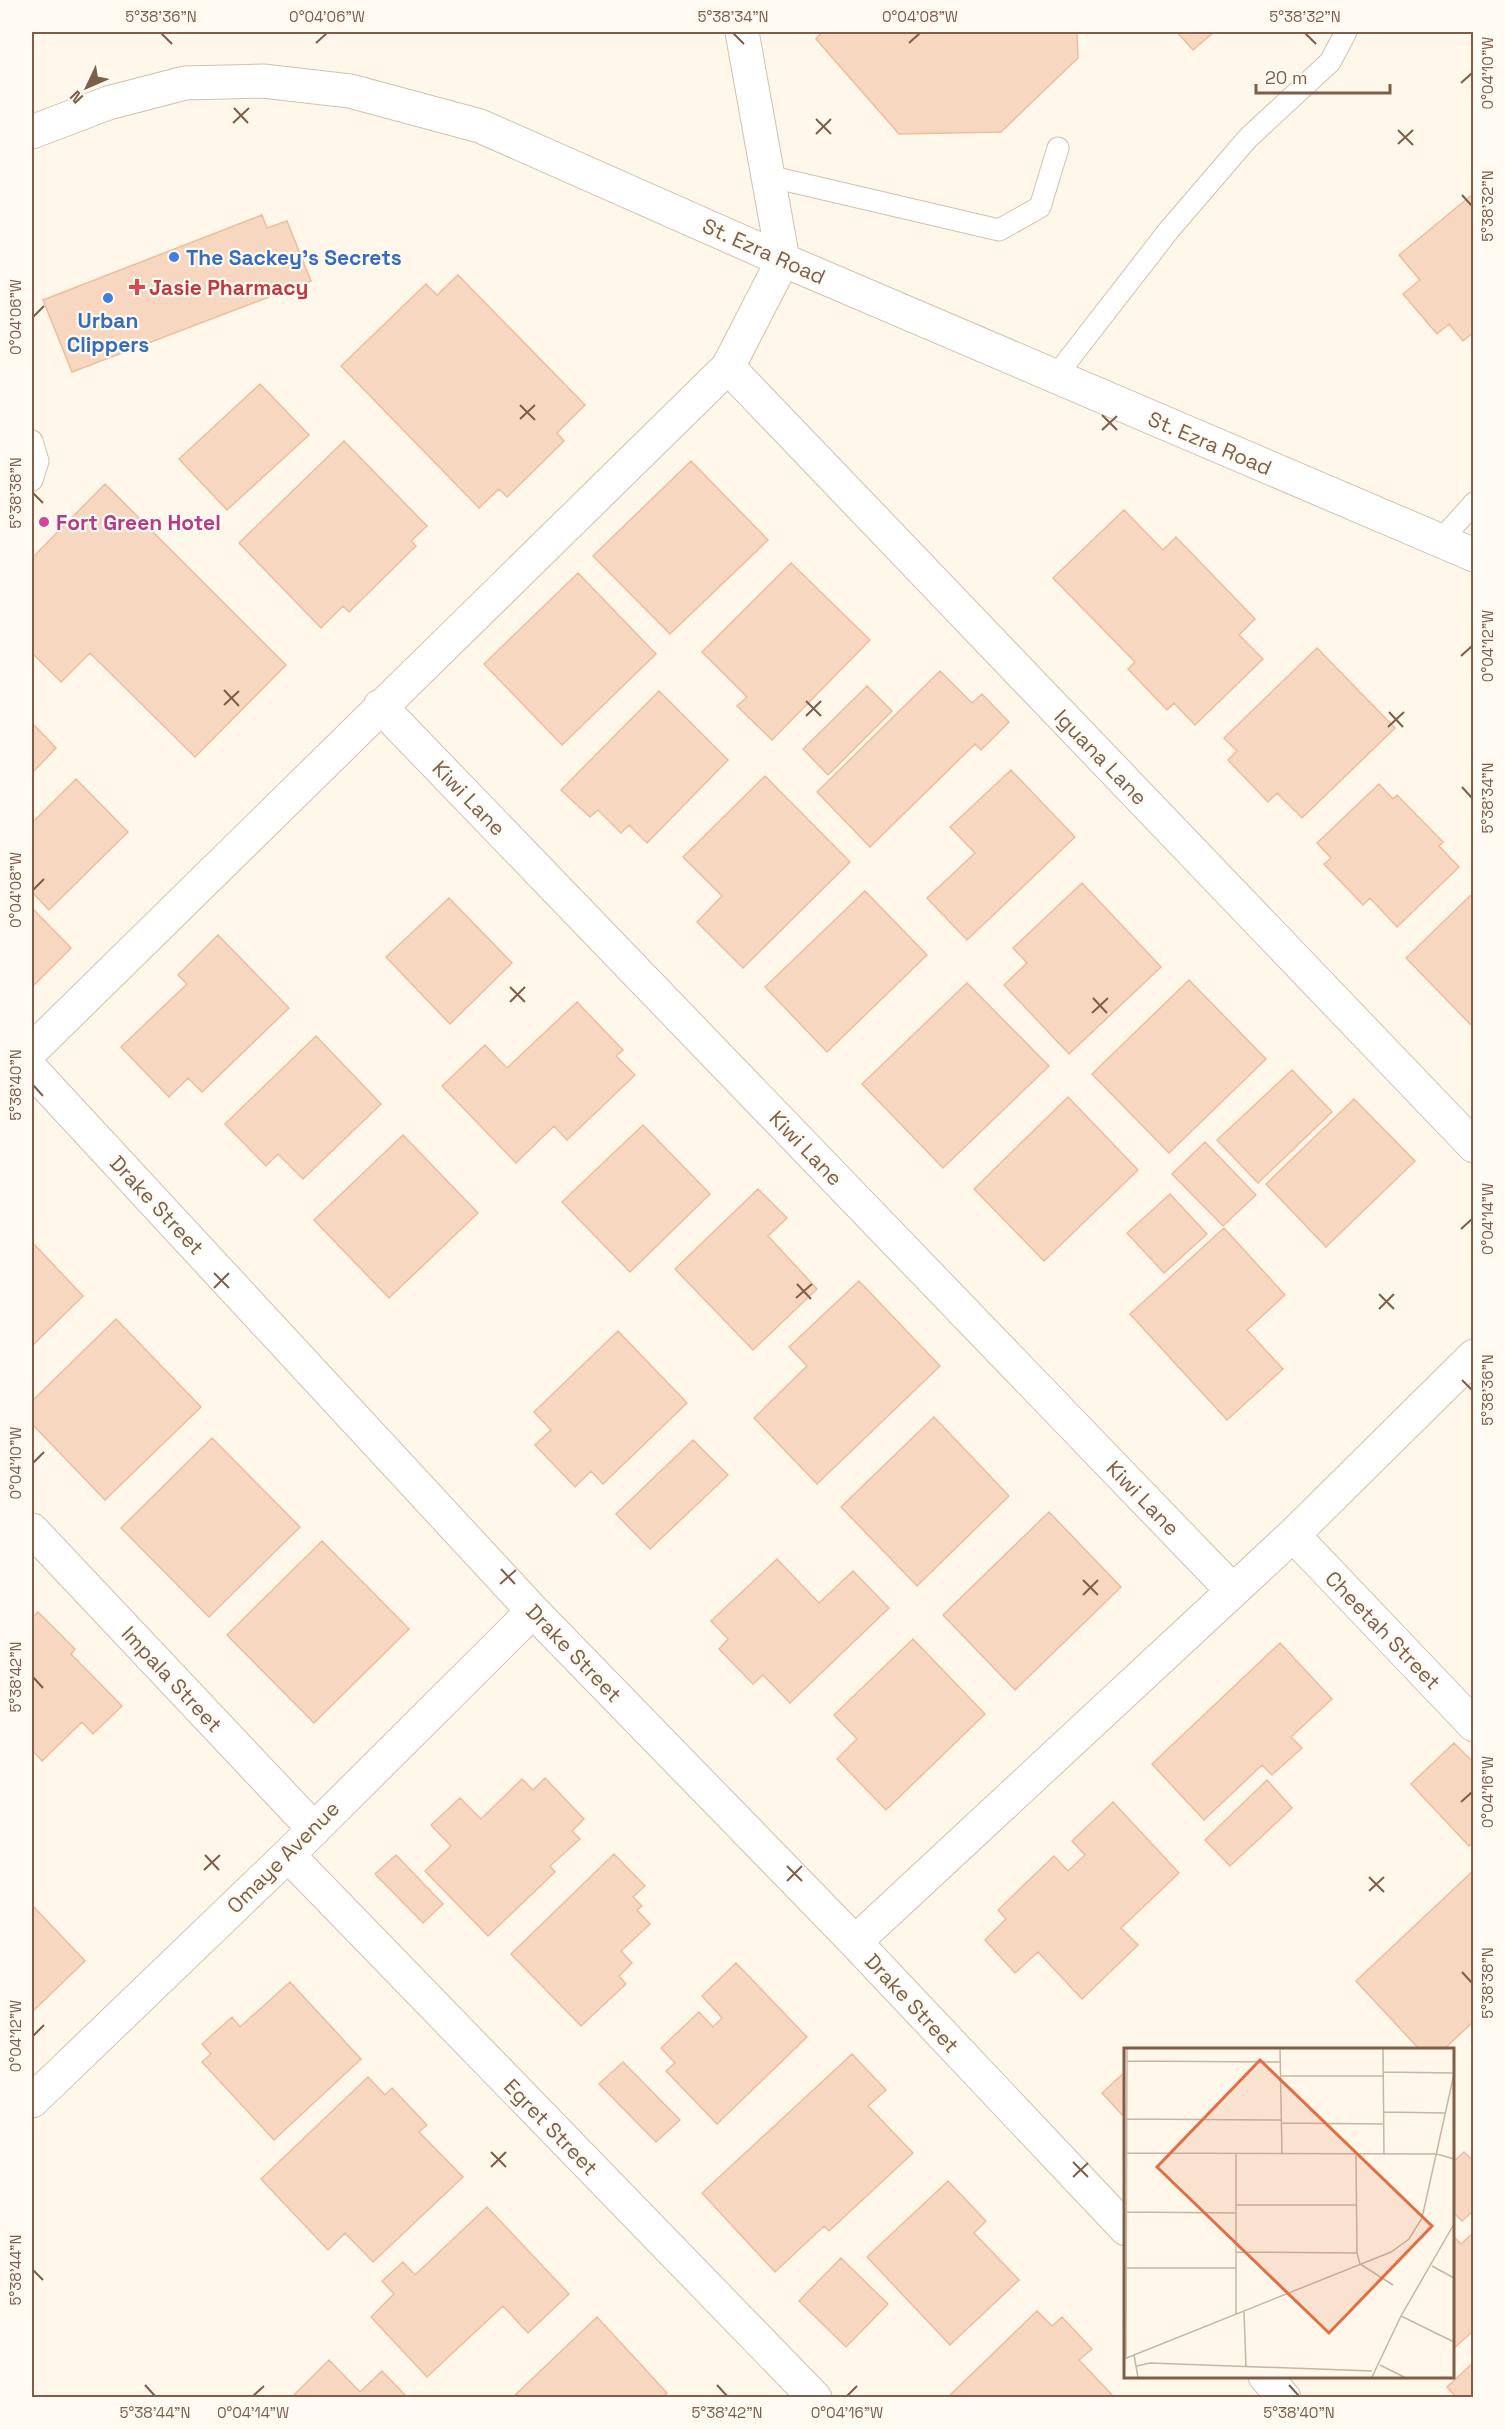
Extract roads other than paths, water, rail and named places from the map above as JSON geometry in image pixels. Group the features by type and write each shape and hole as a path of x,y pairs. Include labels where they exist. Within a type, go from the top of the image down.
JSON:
{"street":[{"path":"32,1050 728,367 783,260 742,32"},
{"name":"St. Ezra Road","path":"32,132 108,104 185,83 263,81 350,91 480,126 783,260 1473,555"},
{"name":"Iguana Lane","path":"728,367 1473,1146"},
{"name":"Kiwi Lane","path":"380,706 1232,1590"},
{"name":"Drake Street","path":"32,1070 533,1611 855,1942 1124,2228"},
{"path":"855,1942 1293,1535 1473,1356"},
{"name":"Impala Street","path":"32,1530 313,1828"},
{"name":"Cheetah Street","path":"1293,1535 1473,1725"},
{"name":"Omaye Avenue","path":"32,2101 288,1855 533,1611"},
{"name":"Egret Street","path":"288,1855 815,2397"},
{"path":"1266,2378 1284,2397"}],"lane":[{"path":"1055,377 1169,230 1248,138 1330,62 1346,32"},
{"path":"768,176 999,230 1040,207 1058,148"},
{"path":"32,441 38,461 32,480"},
{"path":"1441,540 1473,503"}],"place":[{"name":"The Sackey’s Secrets","path":"174,257"},
{"name":"Jasie Pharmacy","path":"137,287"},
{"name":"Urban Clippers","path":"108,298"},
{"name":"Fort Green Hotel","path":"44,522"}]}
